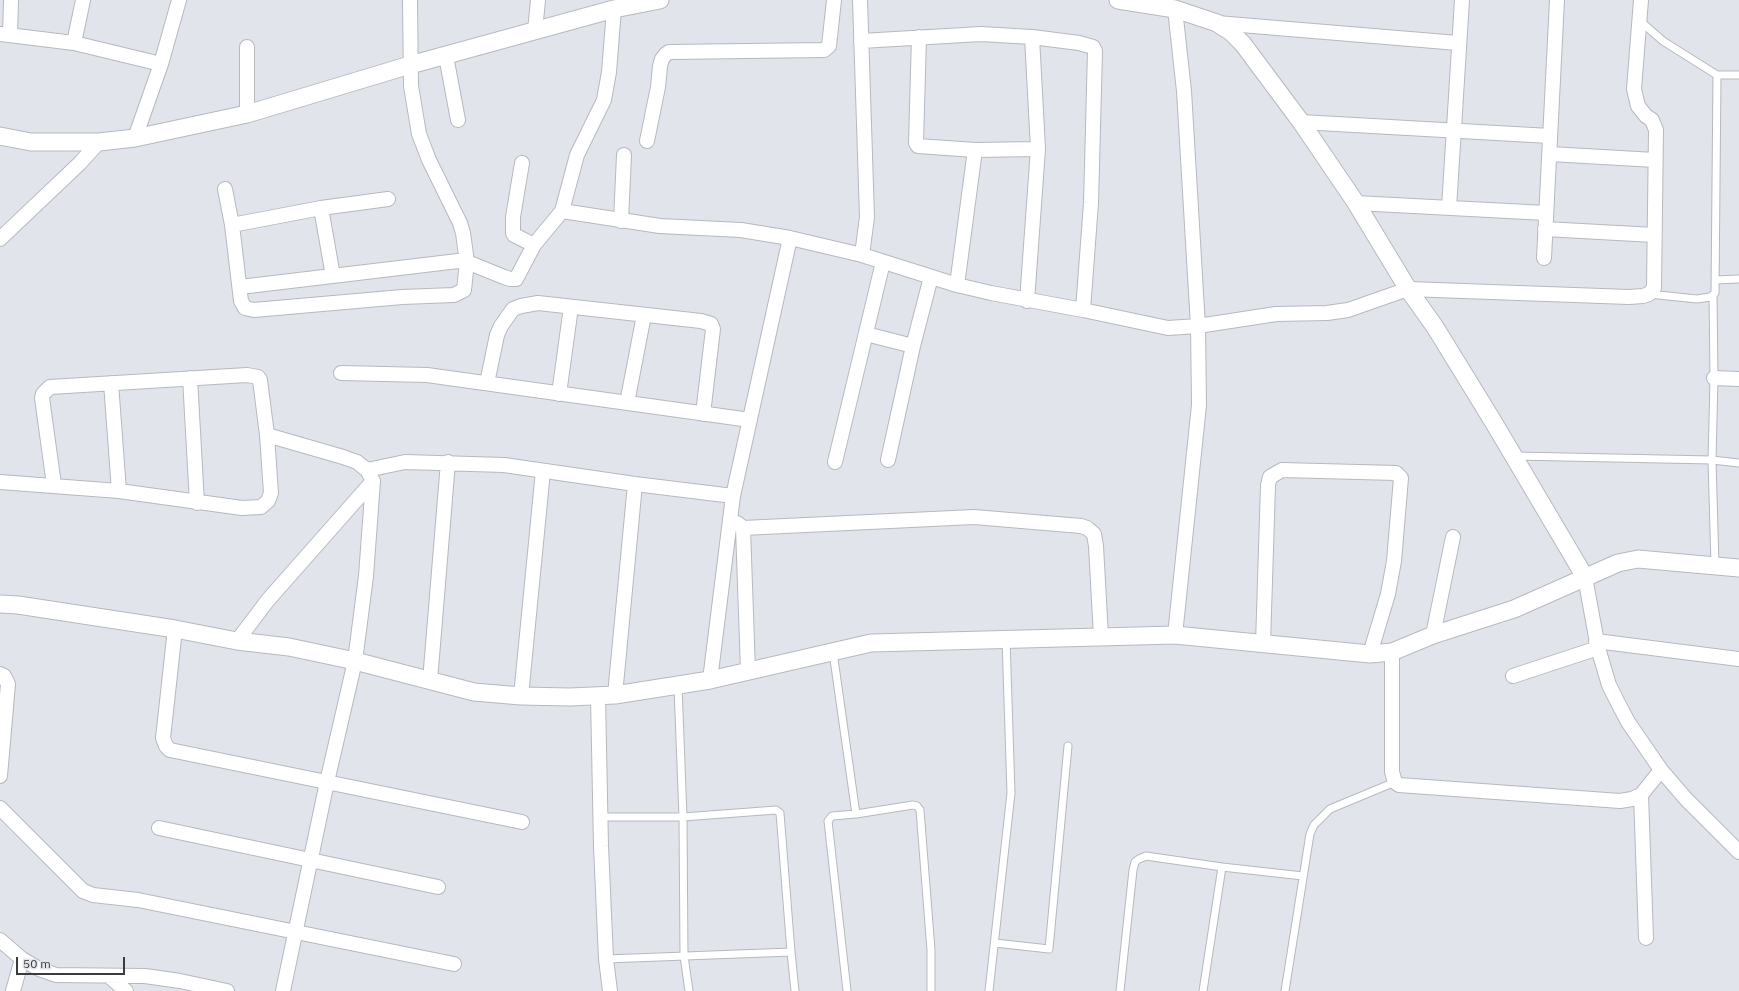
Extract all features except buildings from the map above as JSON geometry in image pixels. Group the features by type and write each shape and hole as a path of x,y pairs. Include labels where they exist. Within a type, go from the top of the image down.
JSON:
{"street":[{"path":"12,0 5,35 74,43 161,64"},
{"path":"74,43 83,0"},
{"path":"135,138 161,64 179,0"},
{"path":"225,189 232,226 243,306 246,308 254,310 402,297 454,295 464,290 467,262 460,223 429,160 419,134 411,86 410,0"},
{"path":"535,31 538,0"},
{"path":"0,136 31,142 100,142 135,138 247,114 410,65 614,9 660,0"},
{"path":"647,141 658,87 660,66 662,59 666,54 669,52 824,50 829,46 834,0"},
{"path":"860,0 867,211 862,255"},
{"path":"1118,0 1158,3 1217,23 1458,43"},
{"path":"1448,208 1452,130 1462,0"},
{"path":"1544,258 1557,0"},
{"path":"562,211 660,226 742,230 790,238 862,255 956,285 1026,301 1083,310 1168,328 1198,326 1276,314 1327,314 1348,310 1408,289 1628,297 1649,294 1654,288 1655,160 1654,125 1652,120 1646,116 1638,106 1634,89 1641,0"},
{"path":"240,287 438,262 467,262 514,280 516,279 534,245 562,211 577,155 604,100 609,72 614,9"},
{"path":"1175,9 1184,91 1198,326 1199,405 1175,635"},
{"path":"1217,23 1231,32 1244,44 1301,122 1356,203 1408,289 1435,327 1585,577 1597,645 1609,686 1628,722 1661,770 1686,799 1739,852"},
{"path":"861,41 981,34 1032,37 1090,45 1095,51 1091,202 1083,310"},
{"path":"919,37 917,145 921,148 976,150 1038,149"},
{"path":"1026,301 1038,149 1032,37"},
{"path":"247,47 247,114"},
{"path":"446,56 458,120"},
{"path":"1301,122 1550,136"},
{"path":"0,239 100,142"},
{"path":"956,285 976,150"},
{"path":"1550,154 1655,160"},
{"path":"621,220 624,155"},
{"path":"522,163 513,233 514,235 534,245"},
{"path":"232,226 321,208 388,199"},
{"path":"1356,203 1546,213"},
{"path":"321,208 333,276"},
{"path":"1545,229 1654,235"},
{"path":"710,680 733,496 790,238"},
{"path":"835,462 883,262"},
{"path":"888,460 913,346 931,277"},
{"path":"487,383 497,335 501,326 513,309 538,303 701,321 712,326 703,414"},
{"path":"559,394 571,307"},
{"path":"627,403 644,315"},
{"path":"866,334 913,346"},
{"path":"341,373 427,375 750,420"},
{"path":"0,482 119,491 242,508 257,508 265,505 271,493 262,389 258,377 247,375 54,386 46,390 42,398 54,485"},
{"path":"190,378 197,502"},
{"path":"1714,378 1739,379"},
{"path":"111,383 119,491"},
{"path":"267,435 357,462 370,476 366,576 355,661 327,782 283,991"},
{"path":"237,641 268,600 370,476 405,462 448,462 504,465 635,484 733,496"},
{"path":"430,681 448,462"},
{"path":"1263,644 1268,485 1270,477 1282,470 1396,472 1401,478 1394,561 1388,594 1370,654"},
{"path":"521,696 543,471"},
{"path":"615,695 635,484"},
{"path":"729,520 736,522 743,528 974,517 1081,526 1087,528 1094,534 1101,637"},
{"path":"743,528 748,672"},
{"path":"1433,635 1452,537"},
{"path":"0,604 18,605 175,629 237,641 290,647 355,661 474,692 521,696 598,697 710,680 871,643 1175,635 1370,654 1392,652 1433,635 1514,609 1618,563 1638,559 1739,568"},
{"path":"175,629 163,738 166,746 170,750 522,822"},
{"path":"1513,676 1597,645 1739,659"},
{"path":"1392,652 1392,772 1395,782 1402,786 1620,800 1632,799 1641,795 1661,770"},
{"path":"0,674 4,676 8,684 2,723 0,776"},
{"path":"598,697 600,817 606,959 610,991"},
{"path":"1641,795 1646,938"},
{"path":"0,808 83,890 93,895 138,900 454,964"},
{"path":"159,828 310,861 438,886"},
{"path":"0,940 22,959 39,969 56,975 145,976 207,989 227,991"},
{"path":"13,991 22,959"},
{"path":"109,976 126,991"}],"lane":[{"path":"1639,21 1663,42 1717,75 1739,75"},
{"path":"1715,566 1712,460 1714,378 1713,295 1715,292 1716,280 1717,75"},
{"path":"1716,280 1739,279"},
{"path":"1649,294 1697,299 1710,297 1713,295"},
{"path":"1513,456 1712,460 1739,463"},
{"path":"989,991 1011,793 1006,639"},
{"path":"833,652 856,814"},
{"path":"678,685 683,817 684,956 689,991"},
{"path":"995,943 1049,949 1068,746"},
{"path":"1286,991 1310,834 1314,825 1319,818 1330,809 1395,782"},
{"path":"848,991 828,821 832,816 856,814 913,805 918,806 920,810 931,950 931,991"},
{"path":"600,817 683,817 776,810 780,812 795,991"},
{"path":"1120,991 1135,862 1139,859 1146,856 1222,867 1303,876"},
{"path":"1203,991 1222,867"},
{"path":"606,959 791,952"}]}
